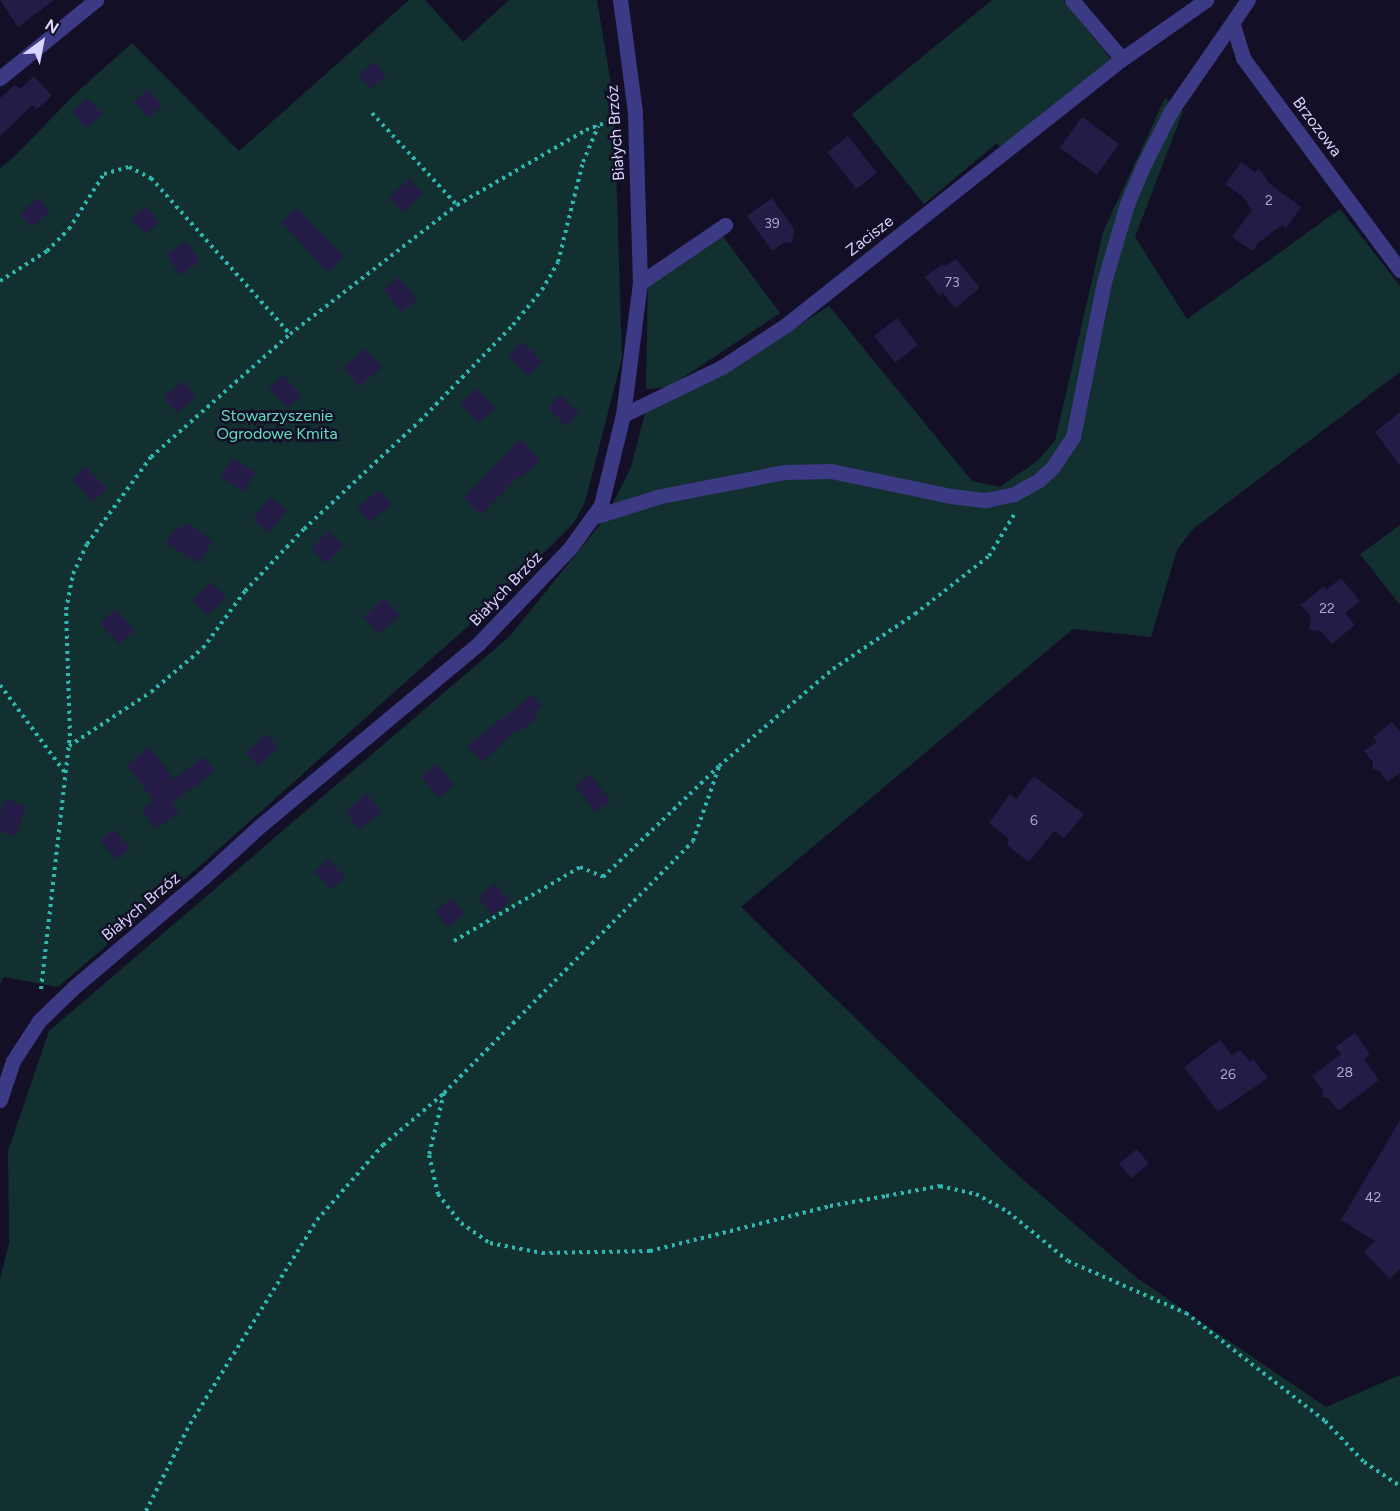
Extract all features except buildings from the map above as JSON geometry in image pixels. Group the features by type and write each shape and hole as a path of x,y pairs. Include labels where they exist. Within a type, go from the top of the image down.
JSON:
{"street":[{"path":"0,78 96,0"},
{"name":"Białych Brzóz","path":"0,1100 13,1061 39,1021 72,988 261,825 478,644 570,548 601,505 624,415 640,282 635,112 620,0"},
{"path":"1072,0 1122,59"},
{"name":"Zacisze","path":"624,415 722,367 786,325 1122,59 1206,0"},
{"path":"592,518 661,495 785,472 831,471 969,499 1001,498 1027,488 1052,468 1073,437 1104,282 1127,204 1144,164 1171,111 1199,68 1233,25 1248,0"},
{"name":"Brzozowa","path":"1233,25 1243,58 1400,270"},
{"path":"640,282 725,225"}],"path":[{"path":"372,114 456,205"},
{"path":"43,984 69,746 66,610 73,574 87,544 151,457 290,334 456,205 598,125 614,120"},
{"path":"69,746 151,692 203,648 245,591 296,537 420,421 513,325 542,290 558,262 583,162 598,125"},
{"path":"0,281 46,251 69,229 104,174 129,167 151,178 290,334"},
{"path":"454,941 580,867 603,877 719,766 833,669 915,614 989,556 1027,488"},
{"path":"0,685 66,775"},
{"path":"146,1511 190,1424 317,1220 383,1145 444,1093 693,842 719,766"},
{"path":"444,1093 429,1155 438,1194 461,1223 490,1243 543,1253 650,1251 830,1206 940,1186 976,1194 1008,1212 1068,1261 1186,1313 1325,1421 1364,1462 1400,1486"}],"green space":[{"name":"Stowarzyszenie Ogrodowe Kmita","path":"409,0 425,0 463,42 509,0 597,0 614,102 622,358 585,502 573,524 485,611 202,864 58,987 4,977 0,984 0,168 13,158 76,93 132,43 239,151"},
{"path":"992,0 1063,0 1111,59 1002,150 997,143 924,204 852,114"},
{"path":"1165,98 1183,111 1135,237 1187,319 1340,209 1400,286 1400,372 1193,529 1177,550 1151,637 1073,629 741,907 1012,1170 1137,1278 1326,1407 1400,1375 1400,1511 0,1511 0,1279 9,1243 8,1151 49,1031 510,636 606,517 631,467 646,409 738,364 829,306 972,481 1000,487 1037,461 1055,441 1103,232"},
{"path":"722,235 780,313 669,387 646,389 648,282"},
{"path":"1400,525 1400,605 1360,554"}]}
